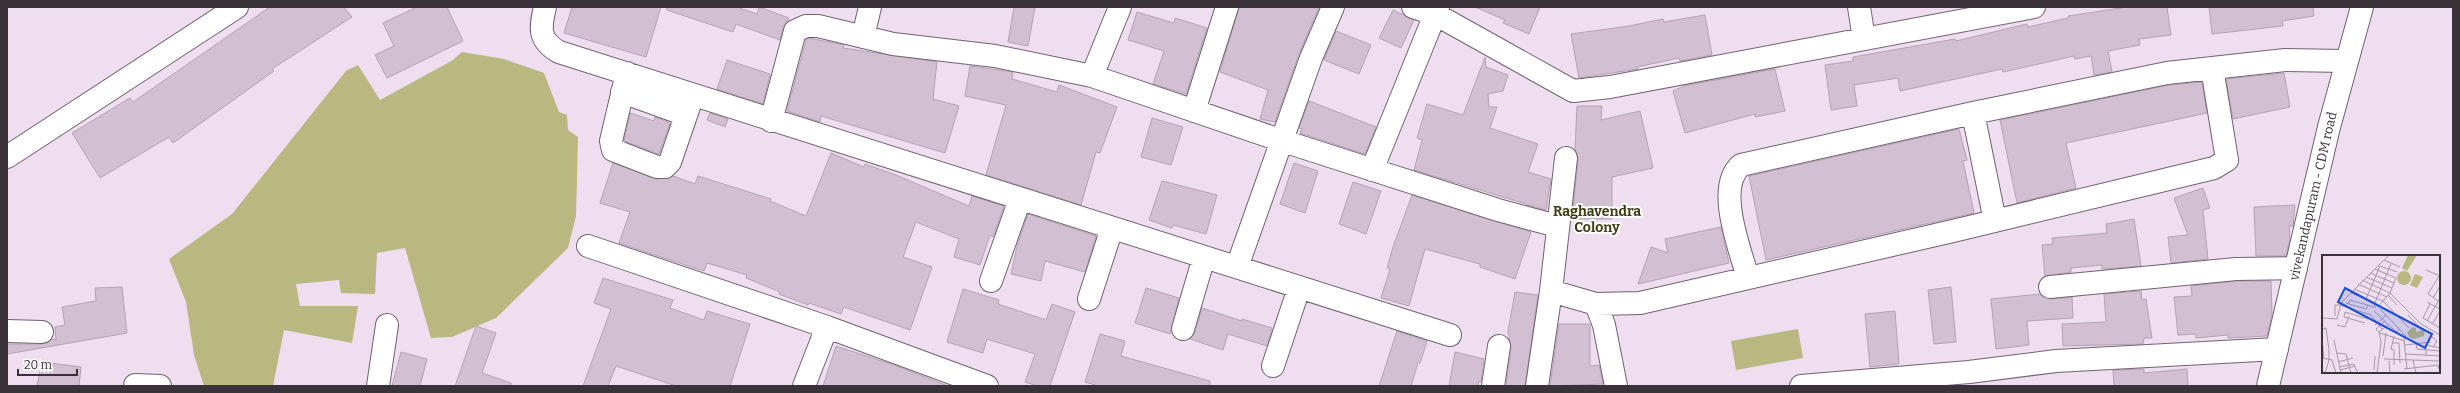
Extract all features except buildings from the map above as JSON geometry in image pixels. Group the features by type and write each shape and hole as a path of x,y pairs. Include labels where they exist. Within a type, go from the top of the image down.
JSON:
{"street":[{"path":"7,157 237,7"},
{"path":"545,7 541,21 542,36 547,45 558,52 625,82 690,105 771,121 1450,335"},
{"path":"863,37 870,7"},
{"path":"1092,76 1120,7"},
{"path":"1194,111 1227,7"},
{"path":"1237,268 1311,58 1333,7"},
{"path":"1413,7 1437,10 1573,91 1610,87 2034,7"},
{"path":"1859,7 1864,39"},
{"name":"vivekandapuram - CDM road","path":"2268,386 2345,61 2362,7"},
{"path":"1372,170 1437,10"},
{"path":"771,121 795,31 806,26 818,26 893,44 995,56 1092,76 1372,170 1498,210 1557,226"},
{"path":"1748,278 1728,192 1734,172 1741,165 1973,113 2167,73 2285,60 2345,61"},
{"path":"1551,292 1596,304 1640,303 1995,221 2214,168 2227,160 2212,68"},
{"path":"625,82 611,142 614,150 657,167 665,167 670,162 690,105"},
{"path":"1973,113 1995,221"},
{"path":"1536,386 1551,292 1557,226 1566,158"},
{"path":"991,281 1020,199"},
{"path":"1089,299 1112,228"},
{"path":"588,246 827,327 987,386"},
{"path":"1183,329 1204,257"},
{"path":"2050,287 2236,268 2296,268"},
{"path":"1273,366 1299,288"},
{"path":"1596,304 1604,325 1616,386"},
{"path":"378,386 387,324"},
{"path":"804,386 827,327"},
{"path":"7,331 42,332"},
{"path":"1493,386 1499,346"},
{"path":"1801,386 1861,384 2056,361 2277,349"},
{"path":"136,384 160,386"}],"shaded area":[{"path":"462,52 504,59 544,73 559,112 567,115 568,130 578,137 576,216 568,248 496,318 452,337 431,338 405,248 377,253 375,294 341,293 339,280 296,284 300,306 358,306 352,343 284,330 273,386 204,386 194,355 186,302 169,259 232,214 346,71 358,65 380,100 453,60"},
{"path":"1798,329 1803,358 1736,370 1731,341"}],"district":[{"name":"Raghavendra Colony","path":"1597,220"}]}
